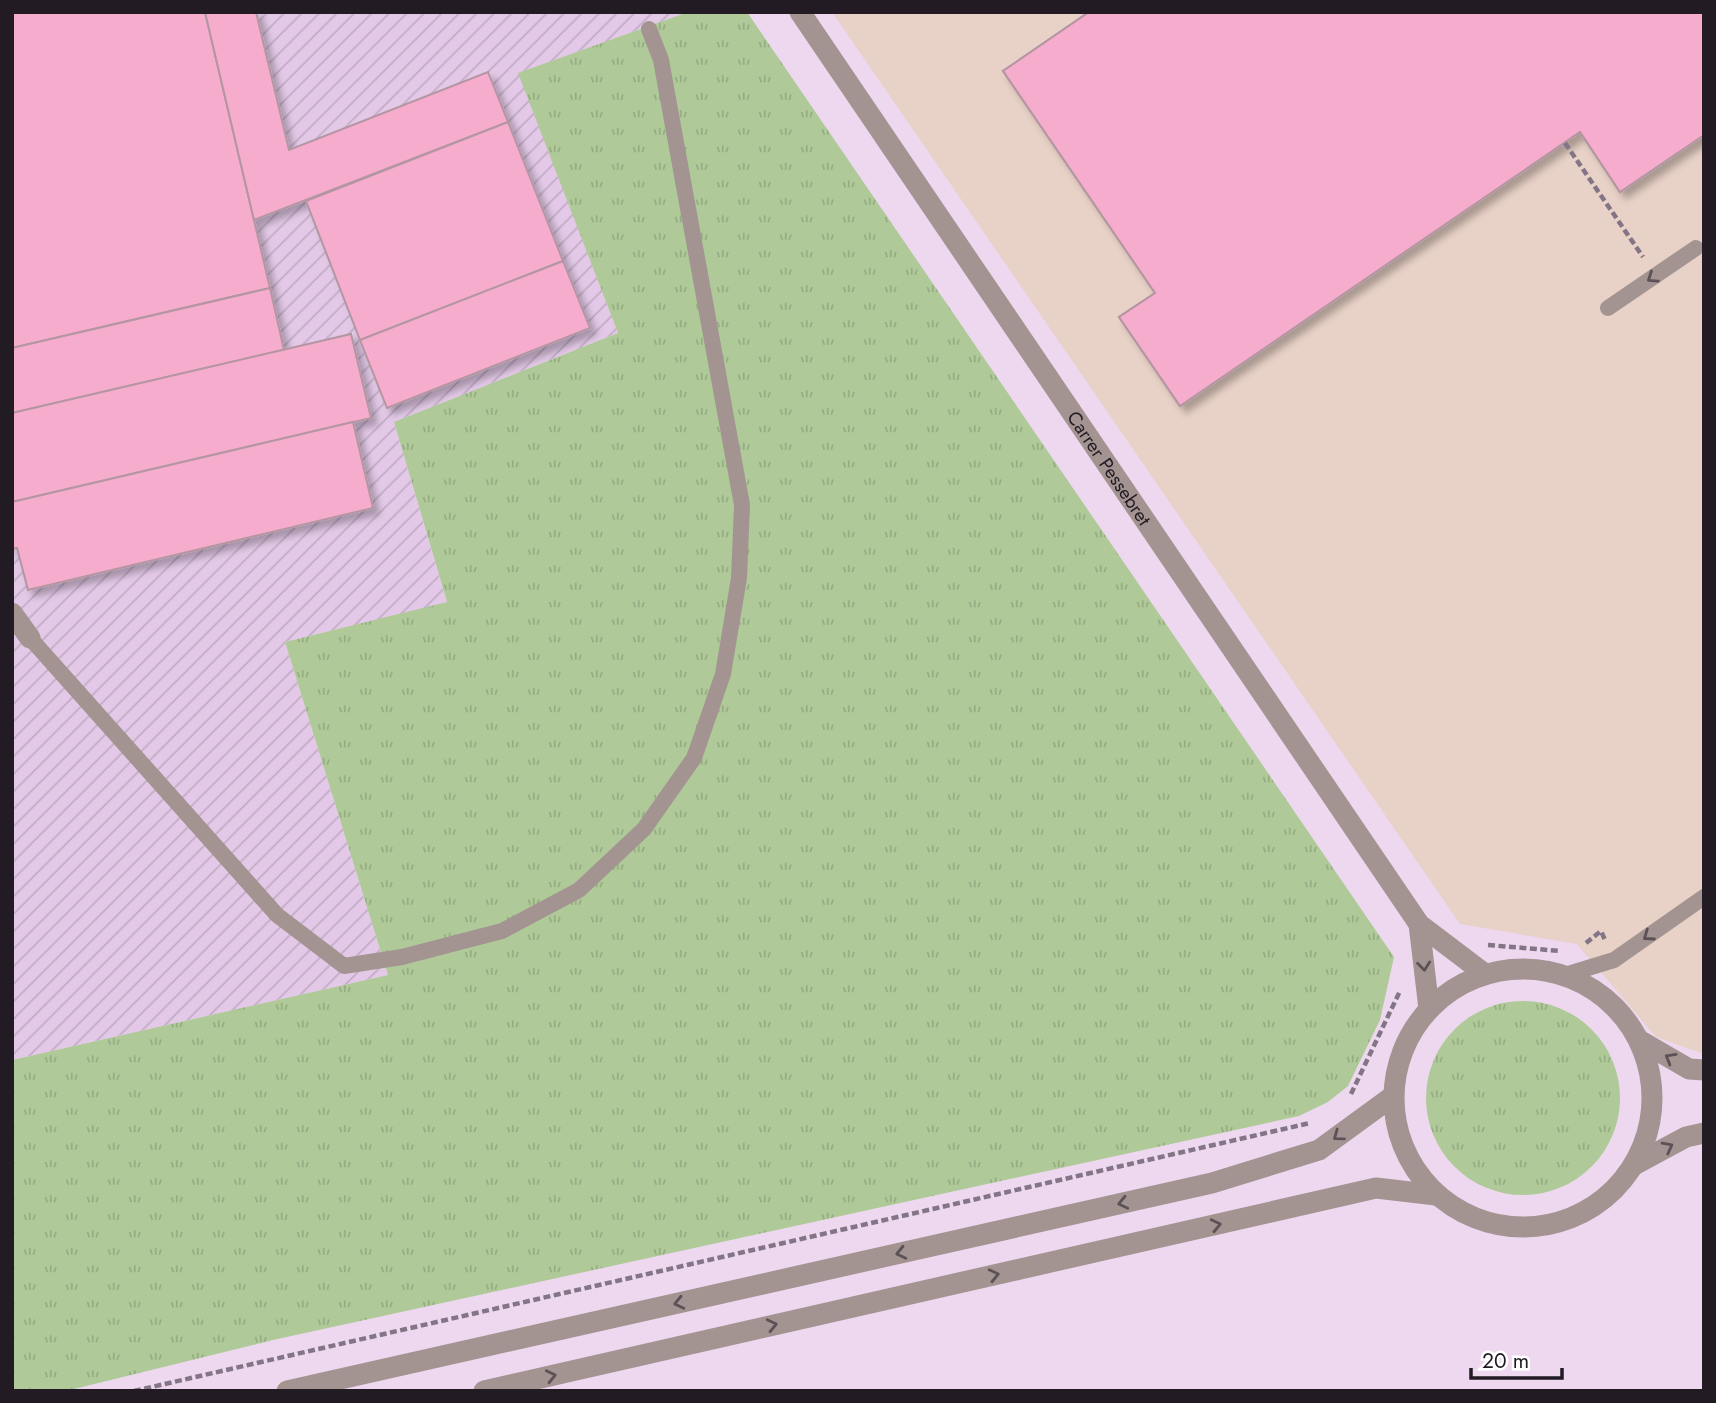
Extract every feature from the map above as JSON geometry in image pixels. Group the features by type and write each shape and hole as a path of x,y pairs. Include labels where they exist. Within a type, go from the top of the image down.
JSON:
{"street":[{"name":"Carrer Pessebret","path":"800,12 1419,924 1485,974"},
{"path":"12,613 30,638"},
{"name":"Carrer Pessebret","path":"1419,924 1429,1009"},
{"path":"1525,968 1565,975 1595,990 1620,1012 1639,1040 1651,1081 1650,1125 1634,1165 1610,1194 1578,1214 1542,1226 1504,1226 1468,1215 1436,1195 1413,1166 1398,1133 1393,1096 1403,1049 1414,1028 1429,1009 1455,988 1485,974 1525,968"},
{"path":"1639,1040 1689,1069 1704,1070"},
{"path":"287,1391 1212,1183 1319,1150 1393,1096"},
{"path":"1634,1165 1686,1137 1704,1133"},
{"path":"484,1391 1376,1188 1436,1195"}],"lane":[{"path":"30,638 277,915 345,966 402,957 502,931 579,890 644,829 694,758 723,674 739,578 742,505 661,60 649,29"},
{"path":"1608,308 1696,248"},
{"path":"1565,975 1614,960 1704,897"}],"path":[{"path":"1565,143 1656,275"},
{"path":"1584,945 1601,931 1614,960"},
{"path":"1487,945 1563,951"},
{"path":"1341,1102 1351,1095 1399,996 1401,986"},
{"path":"134,1391 1312,1122"}],"shaded area":[{"path":"12,12 688,12 519,73 618,333 394,422 447,603 285,642 388,975 12,1060"},
{"path":"832,12 1704,12 1704,1054 1656,1037 1577,944 1460,924"}],"green space":[{"path":"688,12 747,12 1394,957 1380,1020 1348,1086 1328,1102 1299,1116 273,1340 66,1391 12,1391 12,1060 388,975 285,642 447,602 394,422 618,333 518,73"},
{"path":"1523,1001 1560,1008 1592,1029 1613,1061 1620,1098 1613,1135 1592,1167 1560,1188 1523,1195 1486,1188 1454,1167 1433,1135 1426,1098 1433,1061 1454,1029 1486,1008"}],"building":[{"path":"12,12 205,12 270,288 12,348"},
{"path":"205,12 256,12 289,150 488,72 508,122 254,220"},
{"path":"1089,12 1704,12 1704,135 1620,192 1580,132 1180,406 1119,317 1155,293 1003,71"},
{"path":"1089,12 1704,12 1704,135 1620,192 1580,132 1180,406 1119,317 1155,293 1003,71"},
{"path":"508,122 563,261 360,340 306,201"},
{"path":"563,261 590,328 387,408 360,340"},
{"path":"270,288 284,350 12,413 12,348"},
{"path":"351,334 371,418 12,502 12,413"},
{"path":"353,422 373,508 28,590 17,548 12,549 12,502"}]}
